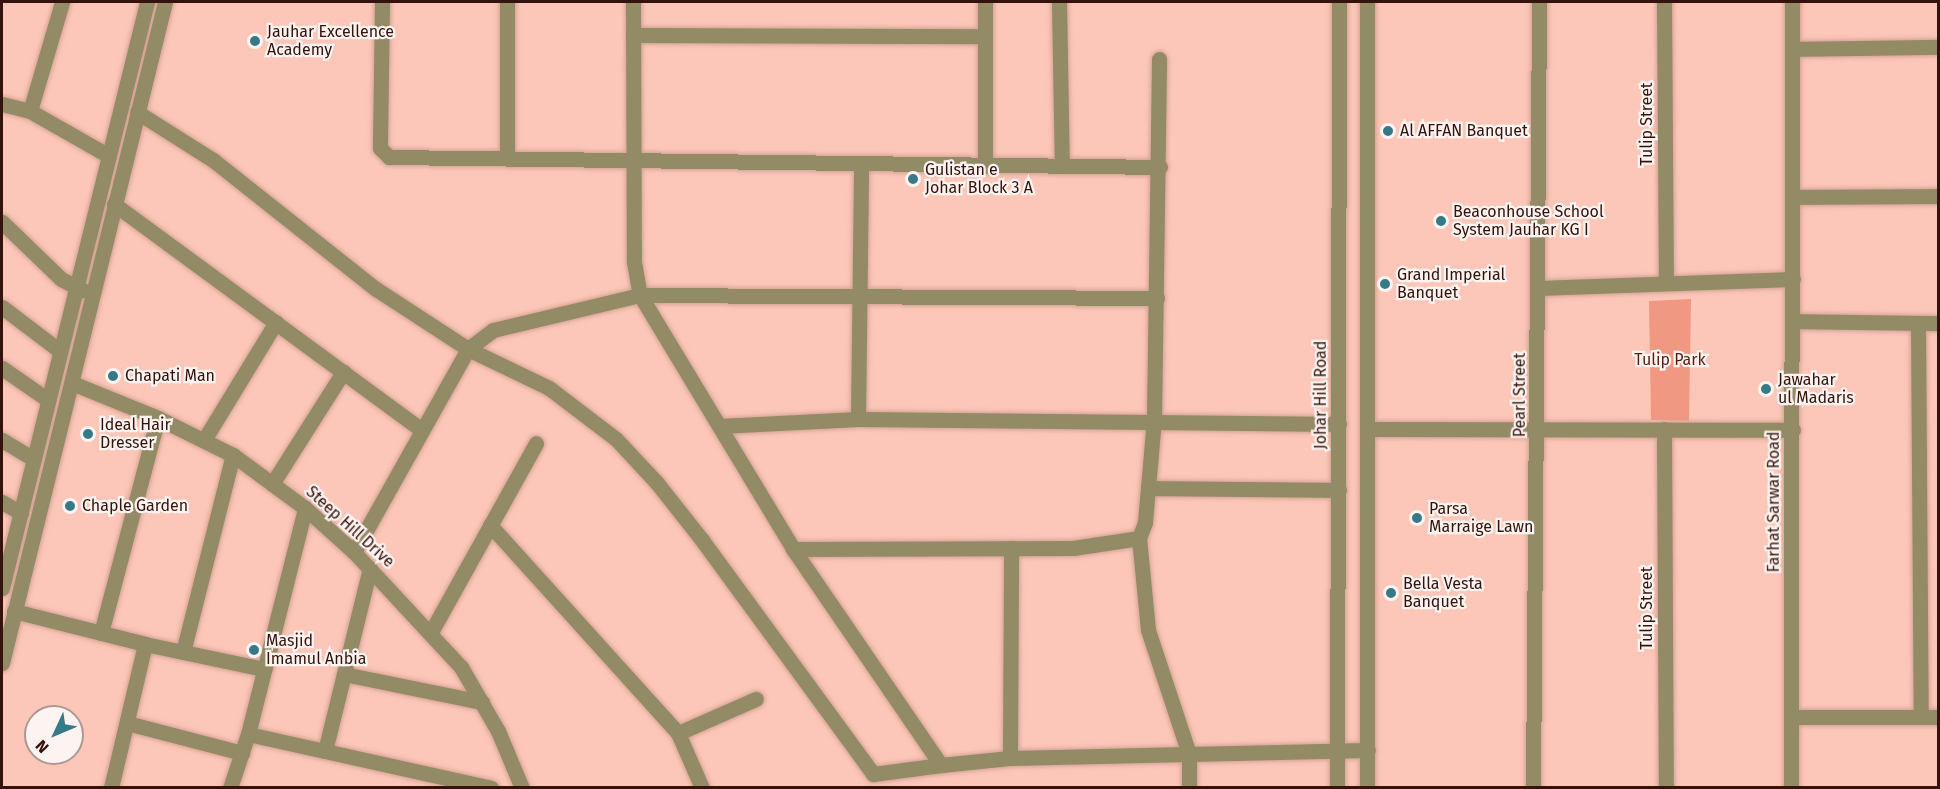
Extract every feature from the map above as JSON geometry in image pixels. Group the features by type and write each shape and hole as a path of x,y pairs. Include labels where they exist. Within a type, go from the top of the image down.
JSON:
{"street":[{"path":"30,111 62,2"},
{"path":"2,588 147,2"},
{"path":"2,663 72,383 91,294 165,2"},
{"path":"382,2 383,154 861,164 1160,167"},
{"path":"507,2 507,158"},
{"path":"633,2 634,262 640,295 793,549 941,765"},
{"path":"985,2 983,36 985,166"},
{"path":"1059,2 1062,166"},
{"name":"Johar Hill Road","path":"1337,788 1340,424 1339,2"},
{"path":"1367,2 1369,429 1367,788"},
{"name":"Pearl Street","path":"1533,788 1538,432 1539,2"},
{"name":"Tulip Street","path":"1664,2 1666,282"},
{"name":"Farhat Sarwar Road","path":"1791,788 1792,2"},
{"path":"633,35 983,36"},
{"path":"1792,49 1938,47"},
{"path":"1159,59 1160,167 1154,420 1148,488 1139,538 1148,630 1188,754 1189,788"},
{"path":"2,104 30,111 109,156"},
{"path":"137,112 213,160 376,289 468,349 549,388 622,447 702,540 884,788"},
{"path":"858,419 861,164"},
{"path":"1792,197 1938,196"},
{"path":"114,204 422,430"},
{"path":"2,222 61,279 91,294"},
{"path":"1538,288 1793,279"},
{"path":"354,552 468,349 493,330 640,295 860,294 1157,298"},
{"path":"2,307 60,351"},
{"path":"1793,321 1938,323"},
{"path":"204,441 276,322"},
{"path":"1918,323 1922,717"},
{"path":"2,368 48,400"},
{"path":"272,484 343,372"},
{"name":"Steep Hill Drive","path":"72,383 158,418 233,455 305,508 354,552 432,632 461,668 482,702 522,788"},
{"path":"100,633 158,418"},
{"path":"720,426 858,419 1154,420 1340,424"},
{"path":"1369,429 1538,432 1664,429 1793,430"},
{"name":"Tulip Street","path":"1664,429 1666,788"},
{"path":"2,440 34,459"},
{"path":"432,632 536,443"},
{"path":"183,652 233,455"},
{"path":"1148,488 1339,490"},
{"path":"2,502 21,513"},
{"path":"230,788 248,734 305,508"},
{"path":"490,525 678,733 702,788"},
{"path":"793,549 1073,548 1139,538"},
{"path":"1010,758 1011,548"},
{"path":"325,751 370,568"},
{"path":"14,611 146,644 264,669"},
{"path":"111,788 146,644"},
{"path":"344,674 482,702"},
{"path":"678,733 756,699"},
{"path":"1791,717 1938,717"},
{"path":"127,723 242,753"},
{"path":"248,734 491,788"},
{"path":"873,774 1010,758 1368,750"}],"green space":[{"name":"Tulip Park","path":"1691,299 1689,421 1651,420 1649,301"}],"place":[{"name":"Jauhar Excellence Academy","path":"255,41"},
{"name":"Al AFFAN Banquet","path":"1388,131"},
{"name":"Gulistan e Johar Block 3 A","path":"913,179"},
{"name":"Beaconhouse School System Jauhar KG I","path":"1441,221"},
{"name":"Grand Imperial Banquet","path":"1385,284"},
{"name":"Chapati Man","path":"113,376"},
{"name":"Jawahar ul Madaris","path":"1766,389"},
{"name":"Ideal Hair Dresser","path":"88,434"},
{"name":"Chaple Garden","path":"70,506"},
{"name":"Parsa Marraige Lawn","path":"1417,518"},
{"name":"Bella Vesta Banquet","path":"1391,593"},
{"name":"Masjid Imamul Anbia","path":"254,650"}]}
